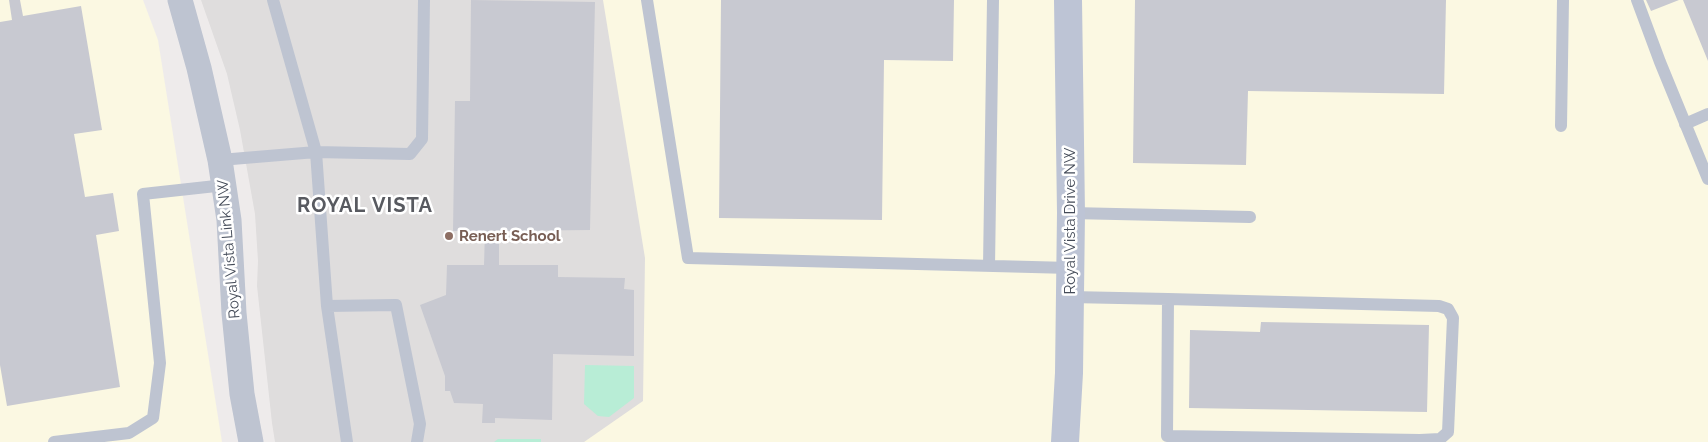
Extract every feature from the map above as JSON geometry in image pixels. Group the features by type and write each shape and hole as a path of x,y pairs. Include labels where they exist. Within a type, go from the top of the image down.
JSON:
{"street":[{"name":"Royal Vista Link NW","path":"180,0 199,68 220,160 229,220 235,322 242,394 251,442"},
{"name":"Royal Vista Drive NW","path":"1066,442 1071,213 1068,0"}],"lane":[{"path":"273,0 316,152 328,306 347,442"},
{"path":"220,160 316,152 410,154 422,140 424,0"},
{"path":"647,0 688,258 1070,268"},
{"path":"990,266 993,0"},
{"path":"1561,126 1563,0"},
{"path":"1637,0 1708,179"},
{"path":"1685,124 1708,114"},
{"path":"54,442 129,433 153,418 160,363 143,194 224,185"},
{"path":"1071,213 1250,217"},
{"path":"1070,297 1168,299 1440,306 1448,309 1453,318 1448,432 1440,439 1420,440 1167,436 1168,299"},
{"path":"328,306 396,305 420,424 417,442"}],"shaded area":[{"path":"0,0 143,0 158,40 222,442 0,442"},
{"name":"Renert School","path":"201,0 603,0 645,258 643,401 584,442 275,442 257,286 258,261 255,214 240,130 227,74"},
{"path":"212,0 1708,0 1708,442 301,442 243,76"}],"green space":[{"path":"585,365 634,366 634,398 609,417 598,416 584,404"},
{"path":"498,439 541,439 541,442 494,442"}],"building":[{"path":"9,0 20,0 23,16 81,6 102,130 74,134 85,197 113,193 119,231 96,235 120,387 7,406 0,365 0,22 12,20"},
{"name":"Renert School","path":"471,0 595,2 590,230 499,231 499,265 558,265 558,277 625,278 624,289 634,290 634,356 553,354 552,420 495,418 495,423 482,423 483,404 454,403 450,391 445,391 445,376 420,305 446,295 447,265 484,265 485,231 453,231 455,101 470,101"},
{"path":"721,0 954,0 953,61 884,60 882,220 719,218"},
{"path":"1135,0 1446,0 1444,94 1248,91 1246,165 1133,163"},
{"path":"1646,0 1679,0 1651,11"},
{"path":"1683,0 1708,0 1708,61"},
{"path":"1261,322 1429,325 1427,412 1189,408 1190,330 1260,332"}],"place":[{"name":"Renert School","path":"449,236"}],"district":[{"name":"ROYAL VISTA","path":"365,206"}]}
